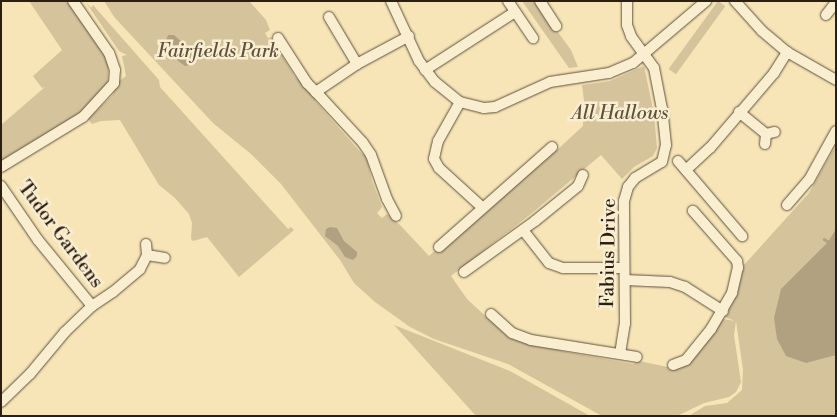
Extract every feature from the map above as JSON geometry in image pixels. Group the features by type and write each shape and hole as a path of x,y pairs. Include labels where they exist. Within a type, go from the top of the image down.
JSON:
{"street":[{"name":"Tudor Gardens","path":"1,167 83,117 112,87 116,76 109,53 73,1"},
{"path":"391,1 425,70 435,82 460,102 484,108 495,107 550,82 609,73 633,63 644,56 706,1"},
{"path":"508,1 533,38"},
{"path":"540,1 556,26"},
{"path":"627,1 627,25 631,36 644,56"},
{"path":"734,1 762,31 787,52 836,80"},
{"path":"826,15 836,2"},
{"path":"425,70 514,12"},
{"path":"329,17 357,64"},
{"path":"316,92 357,64 409,36"},
{"path":"278,38 307,83 367,149 387,199 396,216"},
{"path":"686,170 710,148 774,73 787,52"},
{"name":"Fabius Drive","path":"620,354 625,324 624,200 628,187 635,178 662,162 665,155 658,84 654,68 644,56"},
{"path":"460,102 438,141 434,159 439,168 483,208"},
{"path":"739,112 769,137"},
{"path":"787,205 809,180 836,131"},
{"path":"439,246 552,147"},
{"path":"678,161 742,236"},
{"path":"464,272 523,230 578,186 583,175"},
{"name":"Tudor Gardens","path":"1,186 38,240 92,306"},
{"path":"673,366 686,360 723,311 732,293 738,268 737,261 694,211"},
{"path":"523,230 549,263 563,268 624,268"},
{"path":"146,244 147,255 164,258"},
{"name":"Tudor Gardens","path":"2,400 30,374 65,332 92,306 113,292 140,269 147,255"},
{"path":"625,280 670,282 685,287 723,311"},
{"path":"491,314 512,332 531,340 637,358"}],"green space":[{"path":"29,1 73,1 109,53 107,92 83,117 1,167 1,125 45,87 42,88 33,76 62,50"},
{"path":"85,1 91,8 93,5 159,80 160,87 288,229 291,227 294,230 239,277 207,237 193,241 191,239 192,223 189,214 175,198 159,185 120,120 101,121 92,124 88,119 112,96 118,82 126,76 122,56 127,55 119,51"},
{"name":"Fairfields Park","path":"104,1 249,1 266,20 270,30 265,33 268,38 271,37 295,77 316,97 315,101 362,154 366,154 372,181 382,207 377,213 382,218 387,214 429,256 552,147 557,150 583,126 583,117 586,116 582,85 610,81 644,66 654,114 657,148 653,156 634,167 622,179 601,155 532,213 451,276 467,299 506,335 527,344 557,346 561,351 633,364 639,361 668,367 686,360 718,318 735,321 725,317 744,265 809,193 836,145 836,416 689,416 705,406 727,403 742,390 743,370 736,321 734,335 741,382 736,392 729,397 704,403 677,416 602,416 508,364 434,339 410,327 375,302 354,283 340,260 281,184 251,154 213,123 115,18"},
{"path":"522,1 535,1 571,50 578,67 569,68"},
{"path":"718,1 725,6 676,74 669,69"},
{"path":"394,325 510,371 590,416 476,416"}],"shaded area":[{"path":"168,35 174,35 191,50 194,54 191,65 185,66 178,61 173,50 165,43"},
{"path":"330,227 337,228 344,241 357,252 357,256 353,260 345,257 338,246 325,236 326,229"},
{"path":"836,229 836,355 806,363 786,356 777,339 774,318 781,289 828,242"}],"waterway":[{"path":"824,239 836,246"}],"park label":[{"name":"All Hallows","path":"620,114"}]}
